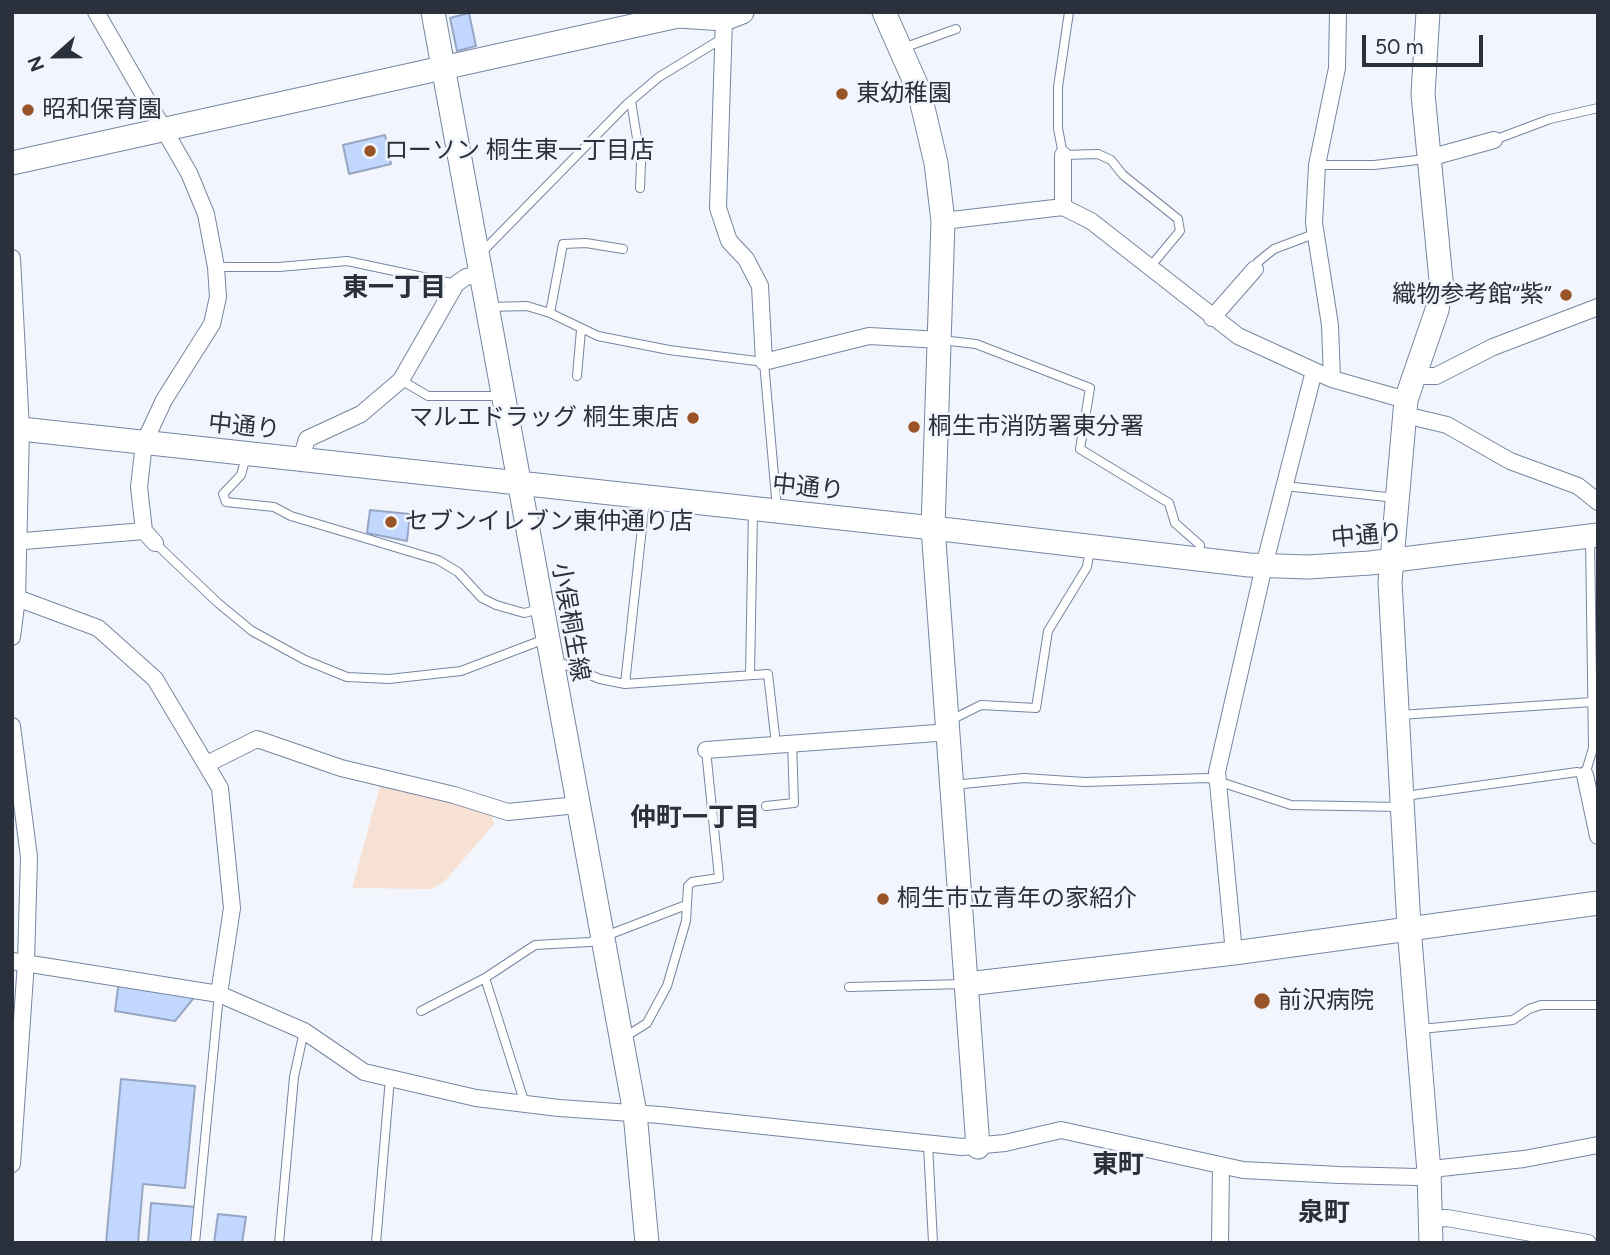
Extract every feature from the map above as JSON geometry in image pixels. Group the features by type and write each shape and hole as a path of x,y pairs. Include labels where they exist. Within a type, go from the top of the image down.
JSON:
{"street":[{"path":"16,542 150,537 139,487 144,443 164,400 212,324 218,297 216,267 206,215 189,173 96,12"},
{"name":"小俣桐生線","path":"433,12 635,1113 647,1243"},
{"path":"884,12 919,91 936,163 943,220 933,527 950,726 978,1147"},
{"path":"1332,379 1330,325 1314,234 1317,165 1335,87 1338,12"},
{"path":"1428,12 1423,94 1441,280 1437,310 1412,376 1405,408 1391,561 1409,928 1429,1172 1431,1243"},
{"path":"12,163 166,131 676,14 730,23 718,208 729,240 746,258 760,286 764,362 869,336 941,340"},
{"path":"1429,158 1494,139"},
{"path":"1063,155 1063,207"},
{"path":"943,220 1063,207 1091,221 1212,318 1238,335 1332,379 1447,425 1510,461 1578,486 1598,502"},
{"path":"12,258 18,598 12,637"},
{"path":"300,459 307,439 361,414 401,380 456,284 478,263"},
{"path":"1212,318 1255,269"},
{"path":"1412,376 1436,376 1493,347 1598,307"},
{"path":"1234,953 1216,780 1264,566 1314,371"},
{"name":"中通り","path":"17,429 933,527 1264,566 1318,566 1391,561 1594,536"},
{"path":"18,598 98,628 155,679 208,764 220,788 232,882 232,908 219,994"},
{"path":"12,726 29,847 20,919 12,1164"},
{"path":"706,750 950,726"},
{"path":"208,764 257,739 341,768 454,795 508,812 577,805"},
{"path":"1585,775 1598,836"},
{"path":"967,984 1234,953 1598,902"},
{"path":"19,962 219,994 304,1031 358,1069 476,1098 525,1104 978,1147 1061,1130 1243,1170 1339,1175 1412,1177 1598,1144"},
{"path":"1220,1243 1221,1165"},
{"path":"1430,1219 1447,1218 1588,1243"}],"lane":[{"path":"1069,12 1058,99 1063,155 1098,154 1111,160 1123,175 1178,219 1180,231 1150,267"},
{"path":"478,263 486,248 631,101 730,23"},
{"path":"901,49 956,29"},
{"path":"631,101 642,163 640,188"},
{"path":"1494,139 1550,120 1598,108"},
{"path":"1317,165 1388,164 1429,158"},
{"path":"1255,269 1258,262 1274,249 1314,234"},
{"path":"550,313 563,243 586,243 623,249"},
{"path":"216,267 279,267 346,261 456,284"},
{"path":"486,308 527,306 550,313 581,330 669,350 764,362 777,512"},
{"path":"578,376 581,330"},
{"path":"941,340 976,344 1090,388 1080,450 1169,503 1175,523 1200,545 1199,559"},
{"path":"401,380 428,396 502,396"},
{"path":"246,454 243,470 223,494 226,502 274,507 291,516 438,561 458,572 482,598 496,605 524,613 541,609"},
{"path":"1284,486 1397,498"},
{"path":"625,684 645,497"},
{"path":"750,675 753,509"},
{"path":"953,785 1024,778 1086,782 1216,780 1291,805 1402,802 1577,772 1585,775 1593,748 1594,536"},
{"path":"150,537 218,603 252,631 305,660 347,677 389,679 461,671 549,650 561,661 608,681 625,684 768,674 794,803 765,806"},
{"path":"950,726 981,705 1036,709 1048,631 1087,567 1090,546"},
{"path":"1397,715 1592,702"},
{"path":"620,1038 647,1023 657,1008 678,950 688,886 692,882 719,878 706,750"},
{"path":"421,1011 485,978 536,945 590,943 686,905"},
{"path":"485,978 525,1104"},
{"path":"849,987 967,984"},
{"path":"195,1243 219,994"},
{"path":"1418,1030 1513,1020 1529,1009 1541,1005 1598,1005"},
{"path":"279,1243 294,1077 304,1031"},
{"path":"376,1243 390,1078"},
{"path":"928,1144 933,1243"}],"shaded area":[{"path":"380,786 443,799 492,815 494,824 444,882 431,889 352,888"}],"building":[{"path":"469,13 476,46 457,51 450,18"},
{"path":"385,135 391,164 349,174 343,145"},
{"path":"370,510 410,514 407,541 367,533"},
{"path":"119,980 197,994 175,1021 115,1011"},
{"path":"121,1079 195,1086 185,1188 143,1184 138,1243 106,1243"},
{"path":"151,1203 196,1207 192,1243 148,1243"},
{"path":"218,1214 246,1217 242,1243 214,1243"}],"place":[{"name":"東幼稚園","path":"842,94"},
{"name":"昭和保育園","path":"28,110"},
{"name":"ローソン 桐生東一丁目店","path":"370,151"},
{"name":"織物参考館“紫”","path":"1566,295"},
{"name":"マルエドラッグ 桐生東店","path":"693,418"},
{"name":"桐生市消防署東分署","path":"914,427"},
{"name":"セブンイレブン東仲通り店","path":"391,522"},
{"name":"桐生市立青年の家紹介","path":"883,899"},
{"name":"前沢病院","path":"1262,1001"}],"district":[{"name":"東一丁目","path":"394,288"},
{"name":"仲町一丁目","path":"695,818"},
{"name":"東町","path":"1118,1165"},
{"name":"泉町","path":"1324,1213"}]}
